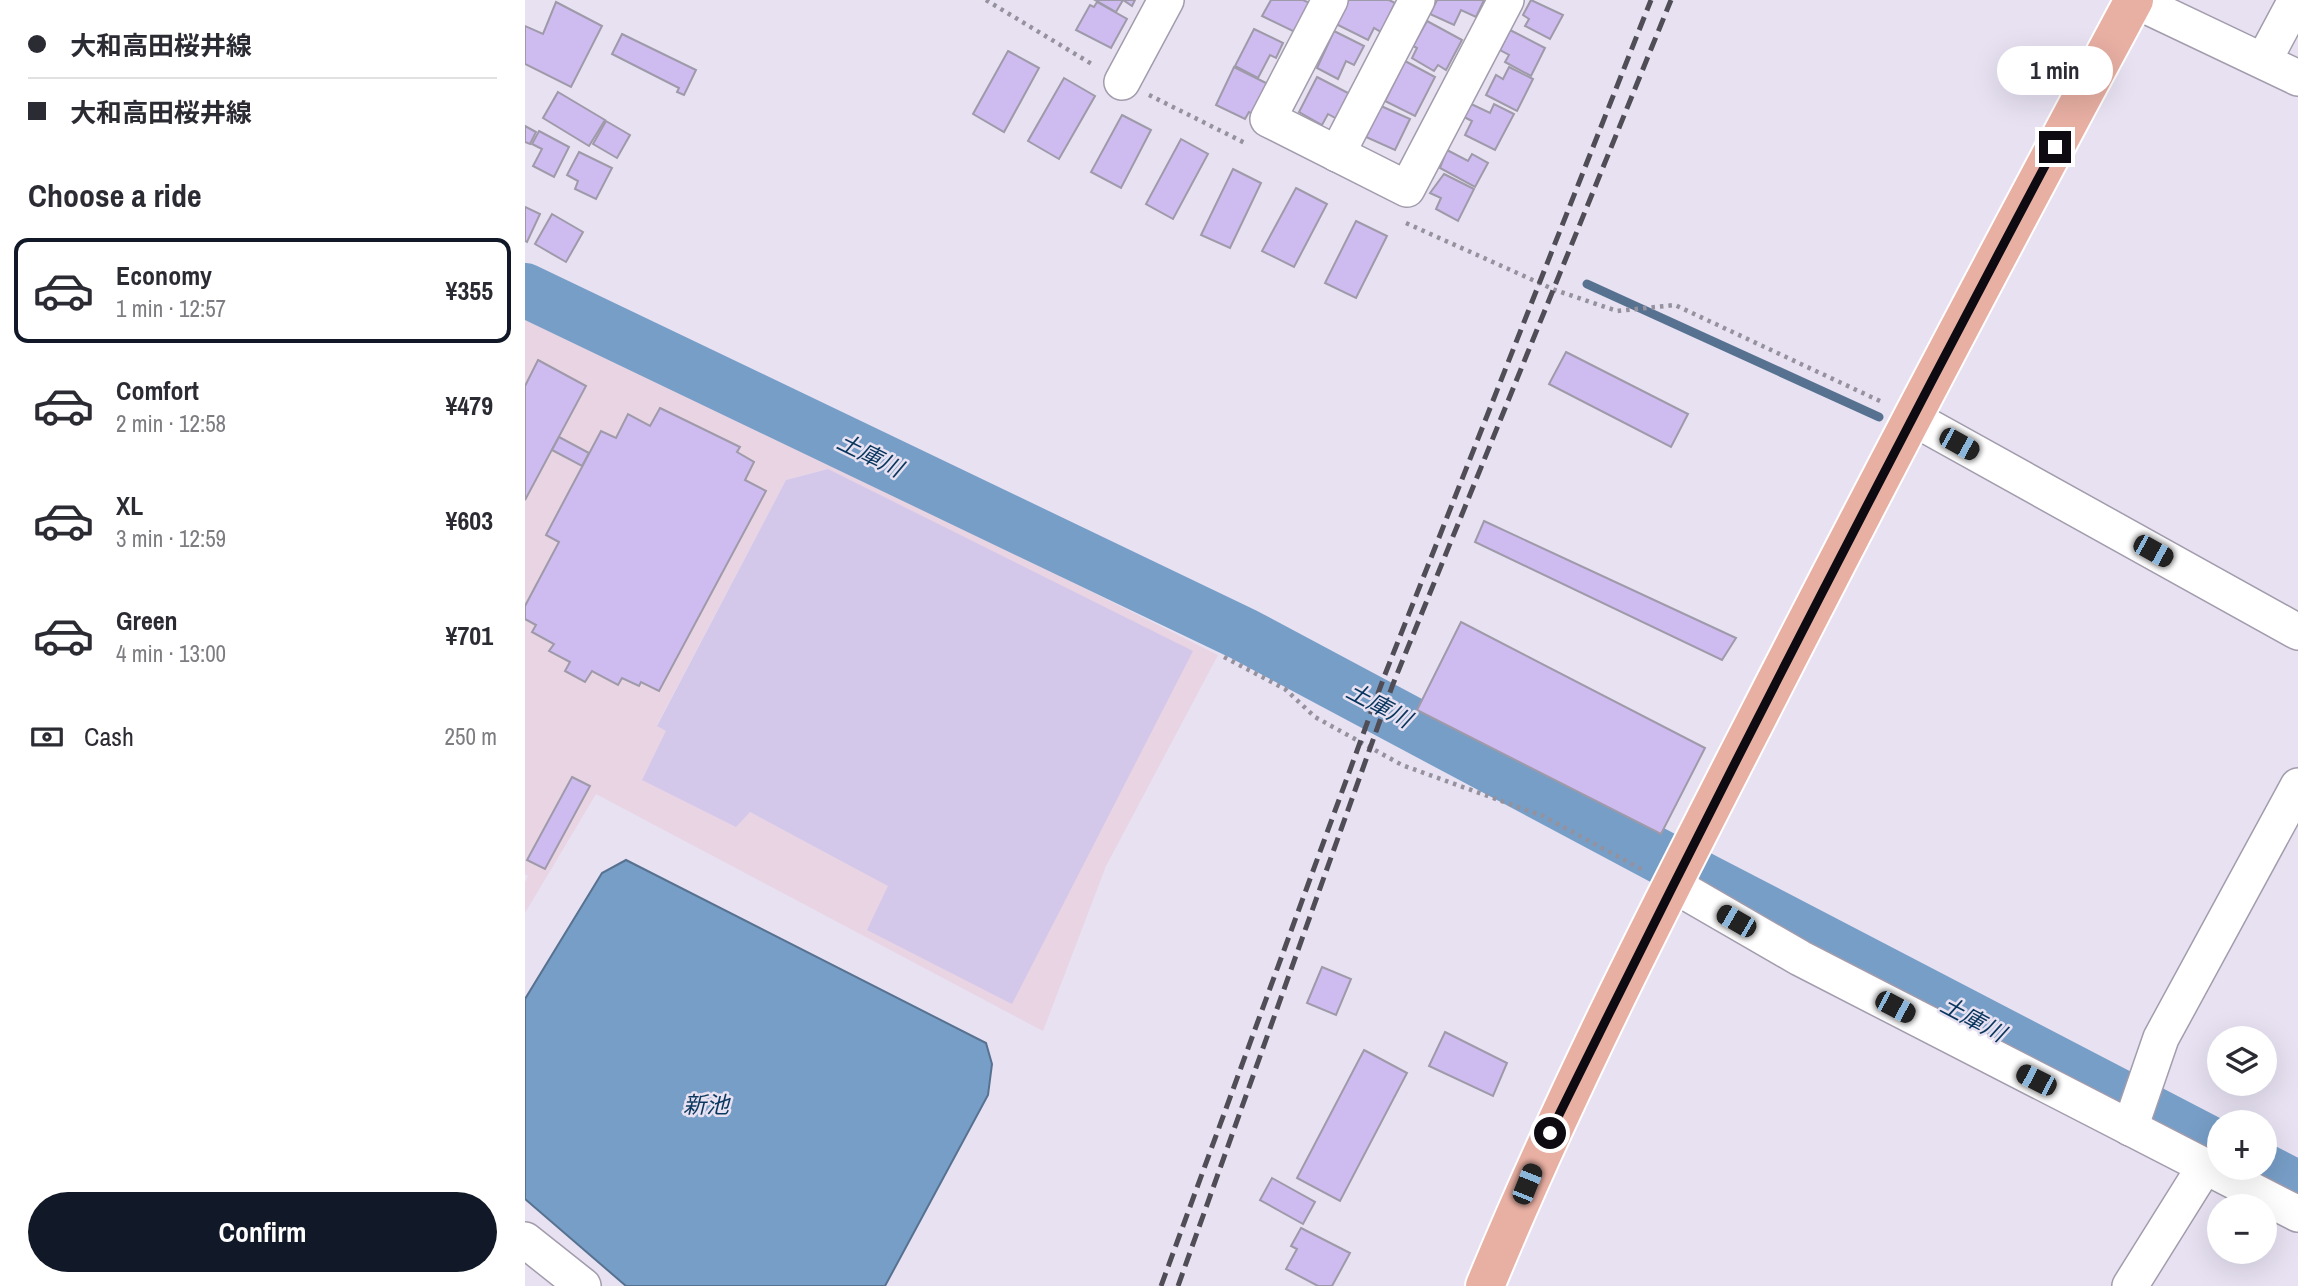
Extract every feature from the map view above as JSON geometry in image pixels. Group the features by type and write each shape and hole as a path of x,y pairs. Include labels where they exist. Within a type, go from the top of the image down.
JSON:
{"main road":[{"path":"1485,1286 1538,1158 1678,872 1911,417 2134,0"}],"street":[{"path":"1122,82 1166,0"},
{"path":"1330,0 1268,119 1407,189 1507,0"},
{"path":"1337,154 1417,0"},
{"path":"2134,0 2298,78"},
{"path":"2264,60 2296,0"},
{"path":"1911,417 2298,632"},
{"path":"2130,1127 2161,1038 2298,786"},
{"path":"1678,872 1800,958 2298,1214"},
{"path":"2130,1286 2205,1166"},
{"path":"525,1240 583,1286"}],"path":[{"path":"986,0 1122,82 1255,148"},
{"path":"1400,220 1555,290 1617,311 1675,305 1911,417"},
{"path":"1224,657 1285,689 1315,717 1402,765 1543,816 1678,872"}],"shaded area":[{"path":"525,309 1218,655 1106,866 1043,1031 596,794 525,913 525,882 528,876 525,874 525,619 536,625 532,633 554,644 550,651 618,685 622,678 639,686 641,682 659,691 765,491 745,480 754,462 737,452 739,447 660,408 650,426 629,414 616,438 601,431 589,453 559,437 586,386 539,361 525,385","holes":["827,469 1192,651 867,930 889,886 750,812 742,819 642,780 667,730 657,725 786,480","571,777 589,787 545,869 527,860"]},
{"path":"552,450 582,466 546,535 559,542 525,606 525,500"},
{"path":"828,469 1193,651 1012,1004 867,930 888,886 750,812 736,827 642,780 666,731 657,726 786,480"}],"water":[{"name":"新池","path":"626,860 986,1043 992,1064 988,1095 885,1286 626,1286 525,1199 525,999 602,873"}],"building":[{"path":"1095,0 1123,0 1116,12"},
{"path":"1123,0 1135,0 1132,6"},
{"path":"1271,0 1303,0 1312,4 1297,33 1262,16"},
{"path":"1347,0 1389,0 1395,3 1381,32 1374,28 1368,40 1336,24"},
{"path":"1437,0 1484,0 1476,17 1461,10 1454,25 1430,14"},
{"path":"1531,0 1563,15 1550,39 1525,26 1529,19 1523,15"},
{"path":"556,2 602,26 571,87 525,64 525,26 543,34"},
{"path":"1097,2 1127,19 1111,48 1076,30 1090,5 1094,7"},
{"path":"1427,21 1462,40 1446,70 1438,65 1434,71 1412,58 1417,48 1413,46"},
{"path":"1254,29 1283,43 1276,58 1270,55 1258,78 1235,66"},
{"path":"1510,30 1545,48 1531,76 1505,62 1509,55 1500,50"},
{"path":"1334,31 1364,46 1354,65 1346,61 1338,79 1317,68"},
{"path":"622,34 696,70 684,95 677,92 679,88 612,54"},
{"path":"1008,51 1039,68 1004,132 973,114"},
{"path":"1405,61 1435,77 1415,116 1385,101"},
{"path":"1234,67 1270,85 1255,115 1249,112 1245,119 1216,105"},
{"path":"1509,67 1533,79 1517,111 1486,95 1496,75 1503,79"},
{"path":"1317,77 1350,94 1337,119 1328,114 1322,125 1299,112"},
{"path":"1064,78 1095,96 1059,159 1028,141"},
{"path":"558,92 605,120 589,146 543,118"},
{"path":"1469,103 1490,113 1494,104 1514,114 1495,150 1465,135 1472,121 1462,116"},
{"path":"1381,106 1410,119 1395,150 1366,137"},
{"path":"1122,115 1151,130 1121,188 1091,172"},
{"path":"606,121 630,135 617,158 593,144"},
{"path":"525,126 536,132 530,144 525,142"},
{"path":"539,131 569,147 554,177 533,166 542,149 532,144"},
{"path":"1181,139 1208,154 1173,219 1146,204"},
{"path":"1447,150 1468,161 1472,154 1488,163 1475,187 1440,168"},
{"path":"579,152 612,168 596,199 575,189 578,181 567,175"},
{"path":"1233,169 1261,183 1230,248 1201,235"},
{"path":"1444,174 1474,189 1458,221 1436,209 1441,198 1430,193"},
{"path":"1296,188 1327,204 1294,267 1262,251"},
{"path":"525,207 540,214 527,242 525,241"},
{"path":"552,214 583,232 566,262 535,244"},
{"path":"1356,221 1387,236 1356,298 1325,283"},
{"path":"1566,352 1688,414 1671,447 1549,384"},
{"path":"538,360 586,386 525,500 525,386"},
{"path":"660,408 740,447 737,452 754,462 745,480 766,491 659,691 641,682 639,686 622,678 618,685 592,671 585,682 565,671 570,662 549,651 554,644 532,632 536,625 525,619 525,606 559,542 546,535 601,431 616,438 628,414 650,426"},
{"path":"559,437 589,453 582,466 552,450"},
{"path":"1484,521 1736,638 1722,660 1475,542"},
{"path":"1461,622 1705,748 1661,834 1417,710"},
{"path":"572,777 590,786 545,869 527,860"},
{"path":"1322,967 1351,979 1336,1015 1307,1003"},
{"path":"1445,1032 1507,1063 1493,1096 1429,1066"},
{"path":"1364,1050 1407,1073 1340,1201 1297,1178"},
{"path":"1272,1178 1315,1202 1303,1224 1260,1200"},
{"path":"1301,1228 1350,1253 1332,1286 1318,1286 1286,1269 1297,1249 1291,1246"}],"waterway":[{"path":"1587,284 1879,417"},
{"name":"土庫川","path":"525,290 1243,634 1704,880 2207,1142"},
{"name":"土庫川","path":"2277,1177 2298,1188"}],"railway":[{"path":"1161,1286 1384,677 1651,0"},
{"path":"1178,1286 1393,684 1671,0"}],"route":[{"path":"1550,1133 1688,851 1899,441 2055,147"}]}
